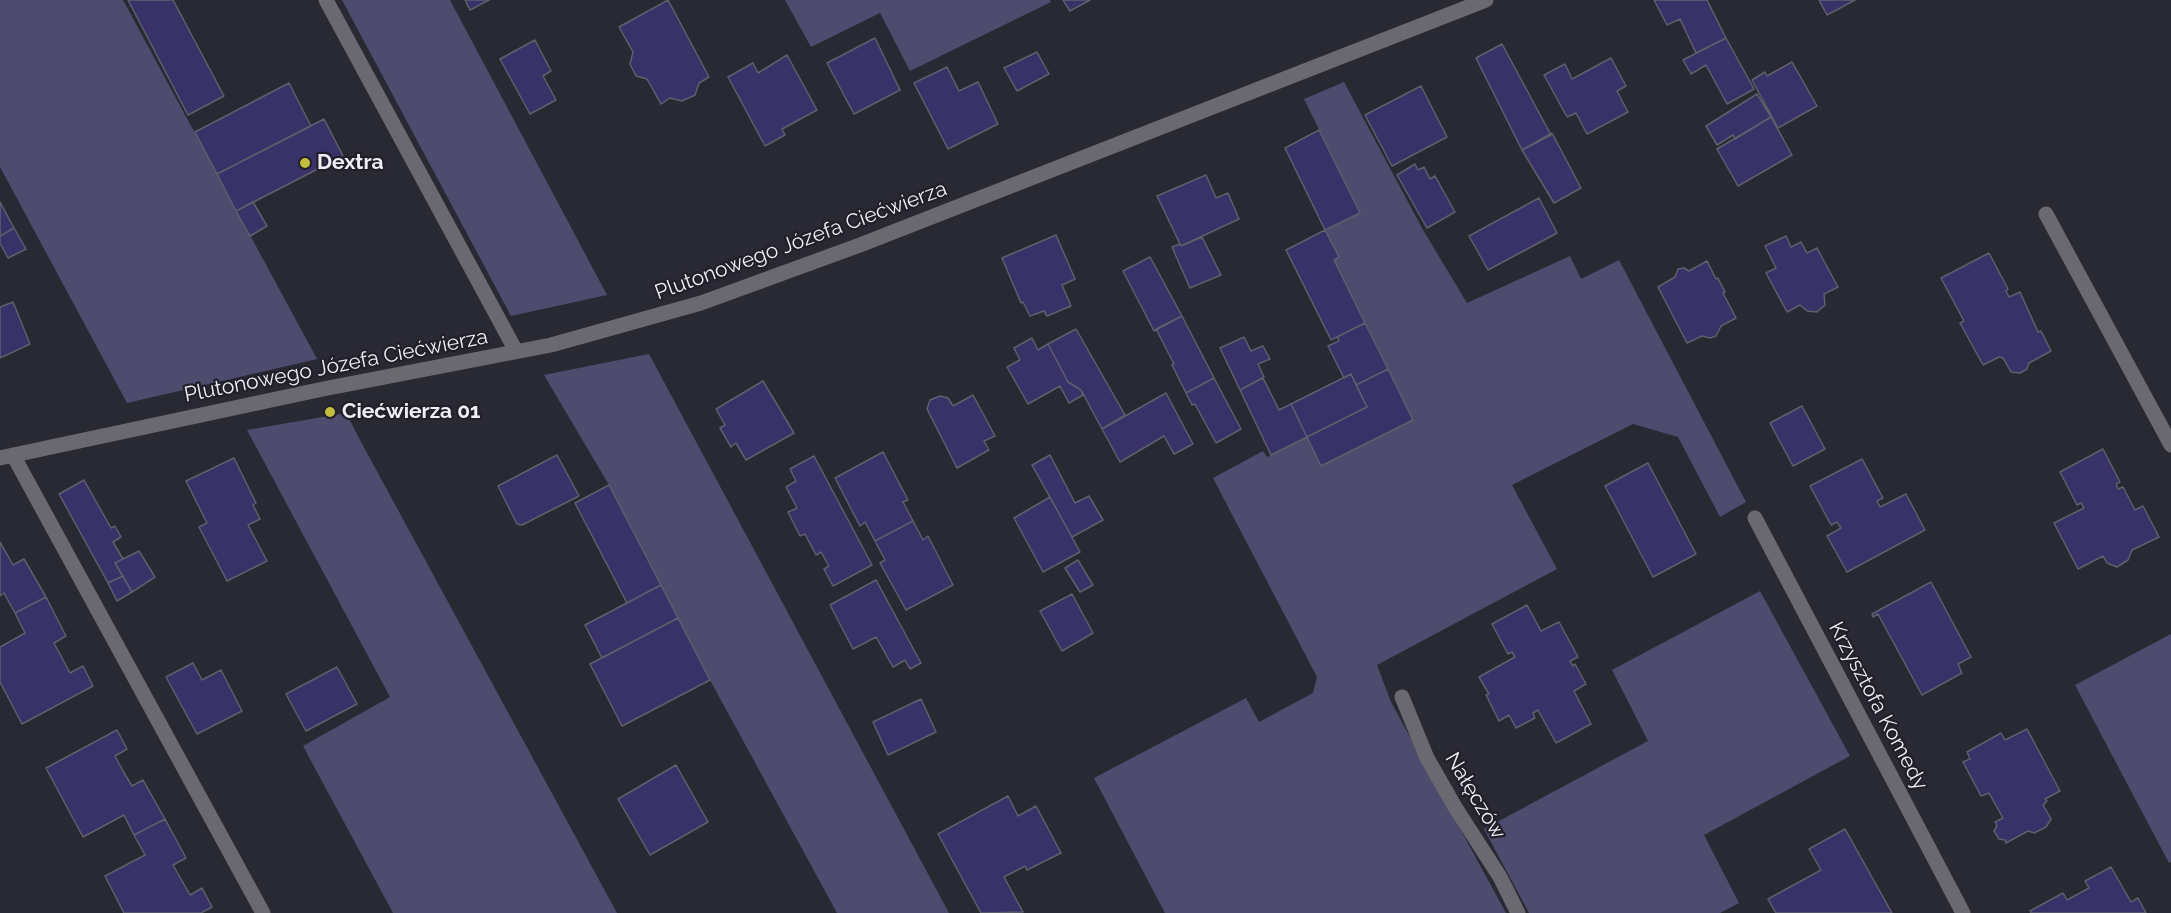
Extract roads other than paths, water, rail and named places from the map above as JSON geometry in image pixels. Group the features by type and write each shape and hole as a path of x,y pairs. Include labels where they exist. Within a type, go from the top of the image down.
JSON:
{"street":[{"path":"326,0 516,351"},
{"name":"Plutonowego Józefa Ciećwierza","path":"7,456 323,389 551,345 701,303 860,245 1486,0"},
{"path":"2046,214 2171,445"},
{"path":"7,456 263,913"},
{"name":"Krzysztofa Komedy","path":"1755,518 1963,913"},
{"name":"Nałęczów","path":"1402,697 1427,758 1500,877 1518,913"}],"place":[{"name":"Dextra","path":"305,163"},
{"name":"Ciećwierza 01","path":"330,412"}]}
